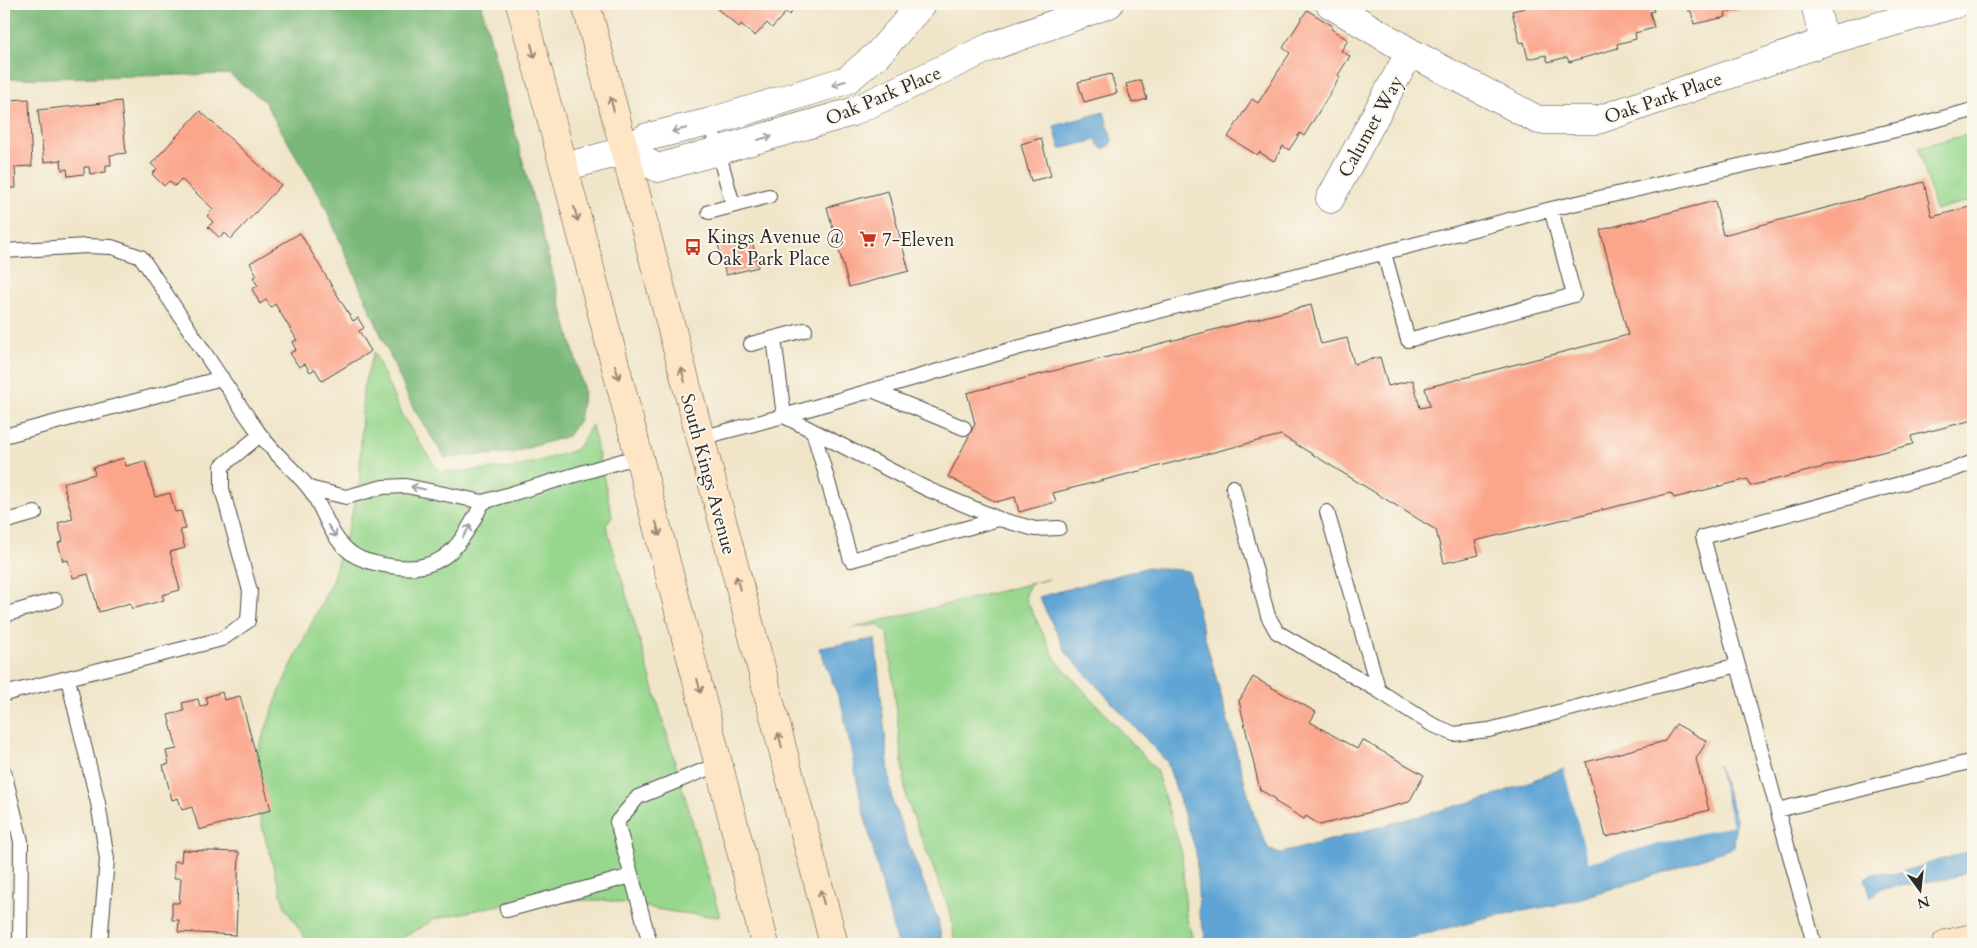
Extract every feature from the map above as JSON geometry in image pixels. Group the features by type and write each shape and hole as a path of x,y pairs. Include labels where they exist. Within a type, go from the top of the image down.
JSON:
{"main road":[{"path":"520,4 765,944"},
{"name":"South Kings Avenue","path":"586,4 834,944"},
{"path":"1946,944 1973,938"}],"street":[{"name":"Oak Park Place","path":"564,167 624,151 647,137 710,122 847,80 878,54 922,4"},
{"name":"Oak Park Place","path":"624,151 658,168 852,112 990,47 1109,4"},
{"name":"Oak Park Place","path":"1330,4 1410,52 1538,120 1598,120 1824,42 1955,4"},
{"path":"1815,4 1824,42"},
{"name":"Calumet Way","path":"1330,199 1410,52"},
{"path":"878,54 903,88"}],"lane":[{"path":"700,438 784,416 1017,348 1552,209 1904,128 1973,110"},
{"path":"710,122 733,205"},
{"path":"709,212 769,196"},
{"path":"1384,253 1408,340 1574,295 1552,209"},
{"path":"4,251 86,246 112,247 141,257 260,435 309,488 330,530 351,553 375,564 403,568 426,566 441,560 452,551 469,529 483,502"},
{"path":"751,344 805,330"},
{"path":"774,338 784,416"},
{"path":"4,436 222,378"},
{"path":"872,390 964,428"},
{"path":"784,416 927,489 999,520 1035,529 1059,528"},
{"path":"813,431 851,560 999,520"},
{"path":"4,694 222,639 248,621 250,591 222,489 222,466 260,435"},
{"path":"309,488 346,497 383,487 406,486 483,502 639,456"},
{"path":"1814,944 1703,537 1955,469 1973,462"},
{"path":"1233,487 1268,616 1277,632 1379,690 1431,724 1454,734 1489,730 1738,665"},
{"path":"1327,512 1379,690"},
{"path":"4,522 35,513"},
{"path":"4,615 55,600"},
{"path":"68,679 98,804 107,859 100,944"},
{"path":"1778,810 1973,761"},
{"path":"650,944 616,822 638,797 719,764"},
{"path":"4,772 21,841 20,944"},
{"path":"507,910 632,876"}],"green space":[{"path":"4,4 481,4 584,391 579,420 568,436 512,453 445,458 412,406 323,202 264,101 229,74 4,79"},
{"path":"1973,133 1973,200 1935,210 1919,147"},
{"path":"374,352 401,414 435,466 442,472 514,468 573,451 579,446 592,425 612,516 606,525 720,917 674,912 604,900 513,902 435,919 392,944 309,944 285,907 248,777 282,685 332,581 359,491 363,388"},
{"path":"1038,582 1029,586 1026,599 1056,660 1156,770 1182,853 1186,915 1194,944 955,944 951,914 906,798 888,634 878,625 851,628"}],"water":[{"path":"1104,112 1112,140 1111,145 1103,149 1096,140 1060,149 1054,126"},
{"path":"1148,567 1189,571 1199,616 1255,819 1269,850 1282,853 1490,797 1559,770 1586,762 1696,759 1717,764 1736,819 1734,847 1665,872 1562,904 1488,917 1388,944 1207,944 1199,912 1196,851 1167,762 1067,654 1039,597"},
{"path":"875,639 892,801 938,920 942,944 897,944 863,810 842,706 819,648"},
{"path":"1973,850 1973,870 1946,879 1880,889 1871,897 1865,878 1875,873 1894,874"}],"pier":[{"path":"1665,738 1697,756 1716,761 1733,825 1588,862 1563,766"}],"building":[{"path":"716,4 800,4 789,15 786,12 772,28 767,23 755,36 741,24 739,27 714,6"},
{"path":"1652,4 1654,11 1650,12 1654,28 1635,33 1636,39 1617,44 1618,48 1569,62 1567,57 1548,62 1546,55 1528,59 1524,42 1520,43 1512,11 1525,8 1524,5"},
{"path":"1686,4 1742,4 1743,9 1725,13 1726,17 1694,24 1691,11 1688,11"},
{"path":"1307,10 1333,26 1331,29 1348,40 1341,51 1350,56 1338,75 1340,77 1304,136 1300,133 1289,150 1283,146 1274,161 1259,152 1257,155 1228,137 1252,99 1258,103 1290,53 1283,48"},
{"path":"1111,74 1117,93 1084,102 1078,82"},
{"path":"1141,80 1147,99 1132,103 1126,84"},
{"path":"29,99 32,166 15,167 16,188 4,188 4,100"},
{"path":"121,101 126,153 110,155 111,165 106,165 106,172 90,174 89,167 84,167 84,174 68,176 67,169 62,170 61,160 44,162 38,110"},
{"path":"200,111 281,185 231,239 225,233 220,238 208,227 213,222 207,216 213,209 181,179 175,186 169,181 164,186 152,174 157,169 151,164"},
{"path":"1041,138 1051,176 1031,181 1021,144"},
{"path":"1924,182 1932,217 1973,206 1973,420 1911,436 1913,444 1750,486 1748,479 1674,498 1671,493 1475,541 1479,555 1444,563 1436,530 1281,435 1053,493 1056,502 1019,512 1015,497 996,502 948,477 975,424 967,393 1311,305 1321,344 1347,338 1354,364 1380,357 1388,386 1413,380 1420,408 1430,406 1425,388 1628,335 1600,230 1715,201 1723,235"},
{"name":"7-Eleven","path":"888,191 909,271 849,287 827,207"},
{"path":"300,233 353,321 358,318 364,328 359,331 371,351 322,381 315,369 310,372 305,364 299,367 290,353 296,350 292,342 297,340 275,304 271,307 266,300 260,304 252,289 258,286 253,278 257,275 250,263"},
{"path":"751,236 758,267 726,275 718,244"},
{"path":"124,458 126,466 145,461 155,497 170,493 175,512 181,511 186,529 180,530 185,548 170,552 180,590 162,595 164,600 132,609 130,603 99,612 88,574 73,578 68,560 63,561 58,543 63,541 58,523 73,519 63,483 95,474 93,467"},
{"path":"1253,677 1316,712 1310,722 1357,749 1362,740 1424,775 1409,802 1320,825 1306,816 1304,819 1260,790 1239,701"},
{"path":"222,692 224,700 240,696 271,810 199,830 192,807 182,810 178,798 172,800 163,765 169,764 166,751 177,749 168,715 184,711 182,703 198,699 200,707 208,704 206,697"},
{"path":"1676,724 1707,741 1696,759 1709,810 1606,837 1586,762 1665,741"},
{"path":"182,850 239,852 236,935 178,932 179,920 172,920 172,903 179,903 181,878 174,878 174,861 181,862"},
{"path":"598,938 599,944 578,944"}],"place":[{"name":"7-Eleven","path":"868,239"},
{"name":"Kings Avenue @ Oak Park Place","path":"693,247"}]}
